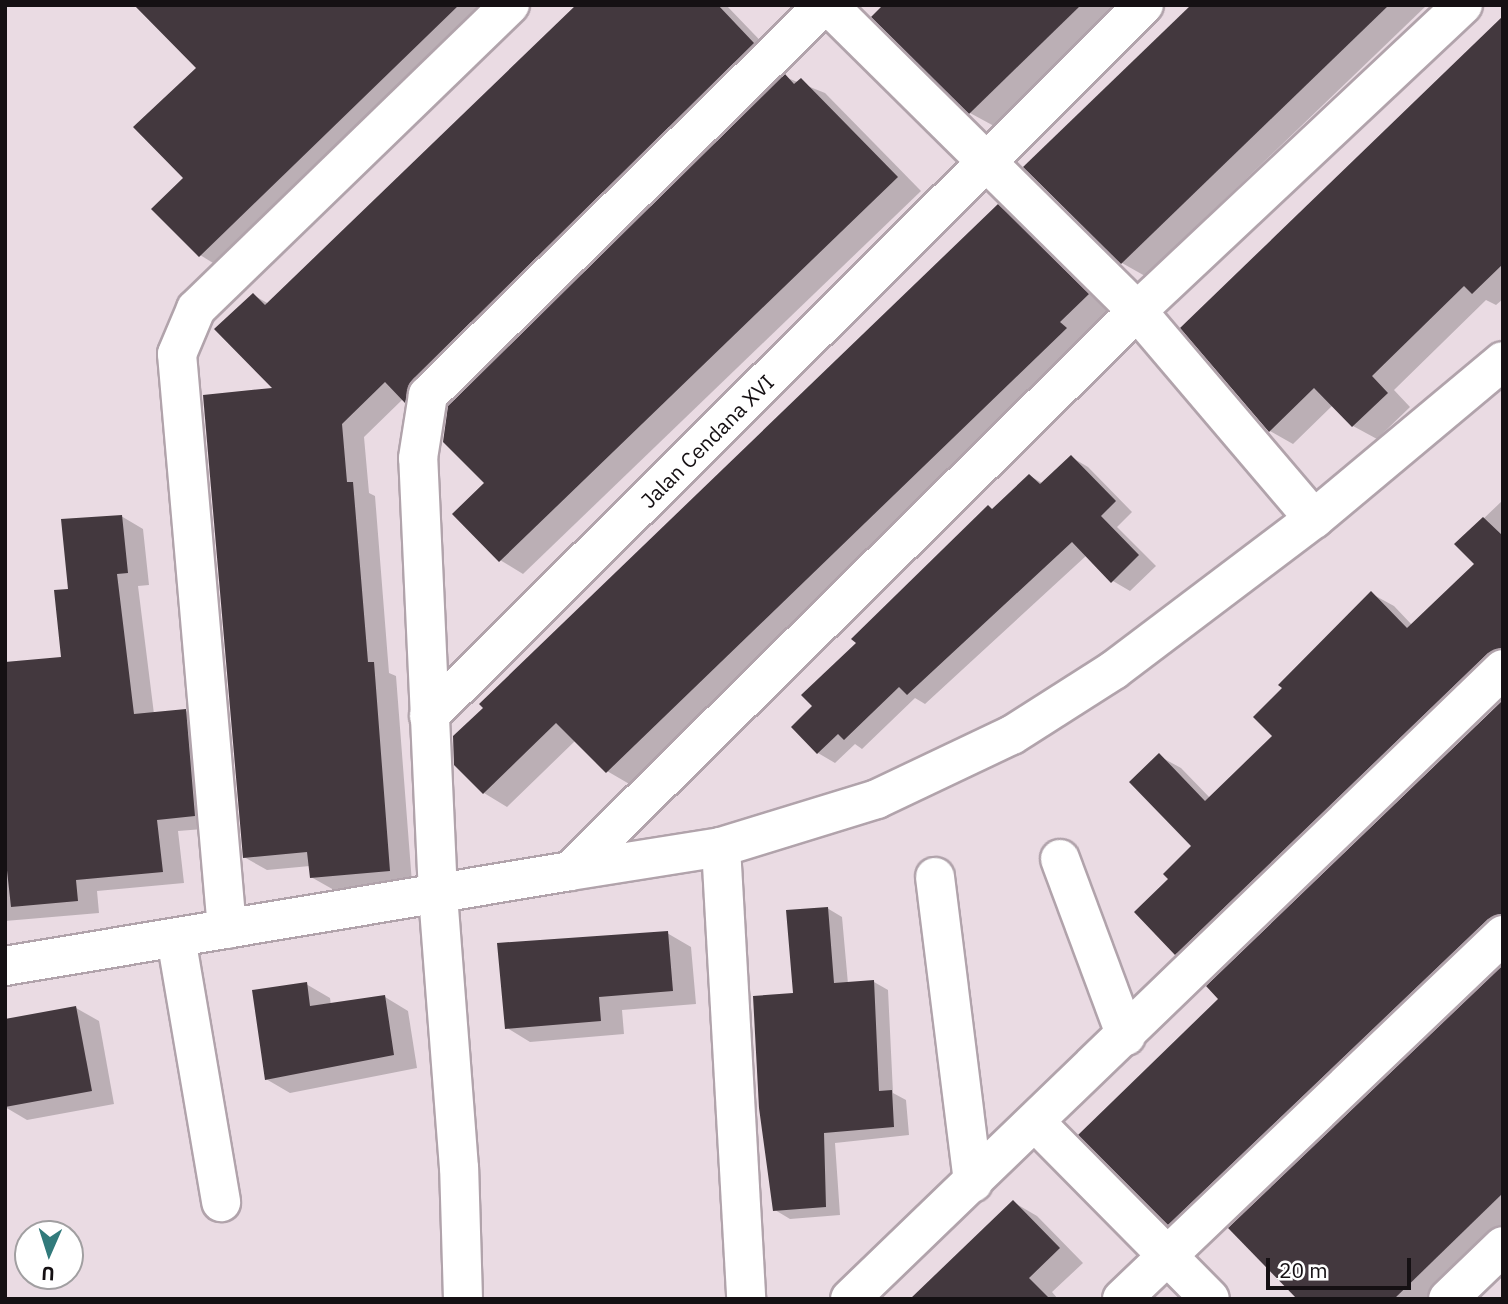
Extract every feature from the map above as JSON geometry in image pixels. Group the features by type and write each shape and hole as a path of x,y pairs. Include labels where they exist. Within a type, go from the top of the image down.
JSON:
{"street":[{"path":"227,929 177,354 196,309 510,5"},
{"path":"463,1299 459,1168 438,894 418,458 428,395 826,5 986,166 1137,311 1314,519"},
{"name":"Jalan Cendana XVI","path":"429,716 986,166 1144,5"},
{"path":"569,872 1137,311 1463,5"},
{"path":"6,962 176,938 721,847 877,799 1012,735 1114,670 1314,519 1503,361"},
{"path":"850,1299 1036,1123 1503,669"},
{"path":"721,847 746,1299"},
{"path":"1060,859 1126,1036"},
{"path":"935,877 973,1183"},
{"path":"1122,1299 1503,935"},
{"path":"176,938 221,1202"},
{"path":"1036,1123 1210,1299"},
{"path":"1448,1299 1503,1246"}],"building":[{"path":"134,5 459,5 199,257 151,209 183,178 133,127 196,68"},
{"path":"576,5 718,5 754,43 413,379 405,403 385,382 342,424 347,482 353,482 368,662 374,662 390,871 310,878 307,852 243,858 203,395 272,388 214,329 253,293 265,305"},
{"path":"883,5 1081,5 969,114 871,17"},
{"path":"1191,5 1389,5 1121,264 1023,167"},
{"path":"1503,16 1503,264 1472,294 1464,286 1372,376 1388,393 1352,427 1314,388 1269,432 1180,328"},
{"path":"785,74 794,84 801,78 898,177 499,562 452,514 484,483 443,442 448,406"},
{"path":"998,204 1089,294 1060,322 1067,328 606,773 556,723 483,794 454,765 453,736 483,708 479,704"},
{"path":"1071,455 1116,501 1101,516 1139,555 1111,583 1072,542 907,695 899,687 844,740 838,734 817,754 791,727 812,706 801,695 856,643 851,639 988,505 992,509 1029,474 1040,484"},
{"path":"122,515 128,573 117,574 134,714 186,709 195,816 157,820 163,872 76,880 78,901 11,907 5,852 5,662 61,657 54,590 68,589 61,519"},
{"path":"1483,517 1503,536 1503,648 1488,653 1175,955 1134,912 1168,879 1163,874 1191,846 1129,782 1159,753 1205,801 1272,736 1253,717 1282,688 1278,685 1371,591 1407,628 1474,564 1454,544"},
{"path":"1503,700 1503,914 1488,919 1168,1225 1078,1135 1218,999 1206,986"},
{"path":"828,907 834,983 874,980 879,1091 892,1090 894,1127 824,1133 826,1207 773,1211 759,1108 753,996 793,993 786,910"},
{"path":"668,931 673,991 599,997 601,1021 505,1029 497,943"},
{"path":"1503,965 1503,1193 1394,1299 1297,1299 1228,1228"},
{"path":"307,982 310,1006 385,995 394,1055 265,1080 252,990"},
{"path":"76,1006 92,1091 5,1107 5,1019"},
{"path":"1013,1200 1060,1248 1029,1278 1050,1299 910,1299"}]}
